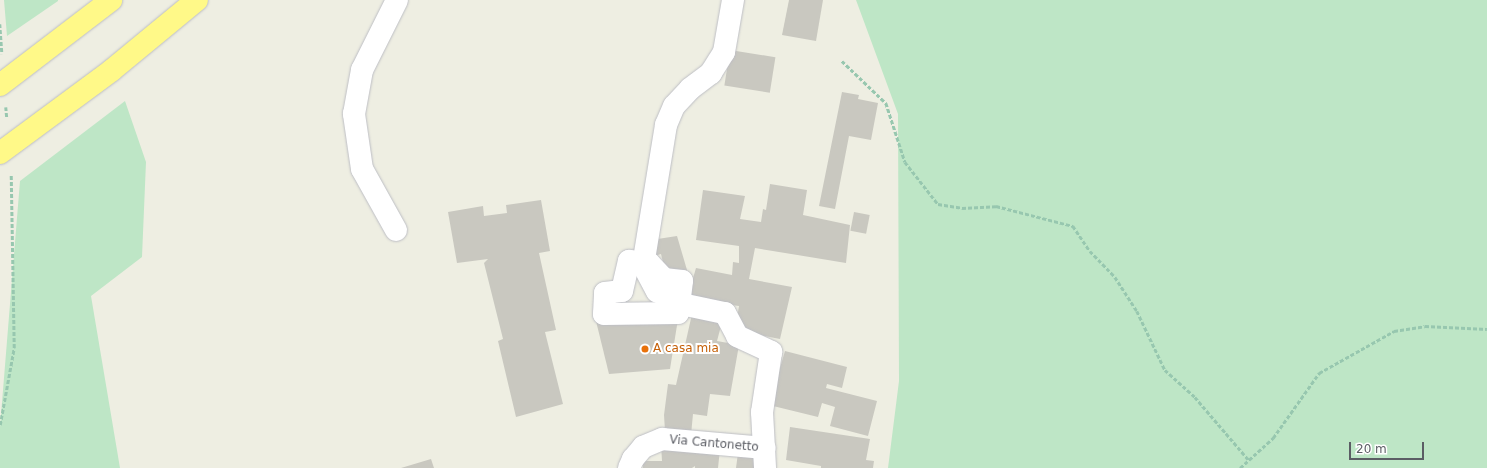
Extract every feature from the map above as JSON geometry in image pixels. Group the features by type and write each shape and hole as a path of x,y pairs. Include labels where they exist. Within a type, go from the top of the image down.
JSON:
{"highway":[{"path":"2,89 111,0"},
{"path":"5,158 197,0"}],"street":[{"path":"396,230 362,169 354,114 362,70 397,0"},
{"path":"733,0 724,52 711,74 690,89 674,106 666,124 645,239 642,266 657,290 683,304 725,313 737,336 771,352 762,412 765,458"},
{"path":"643,262 629,260 622,291 606,293 604,314 678,313 683,304"},
{"name":"Via Cantonetto","path":"629,468 633,459 644,447 662,439 765,458"}],"path":[{"path":"0,24 2,59"},
{"path":"842,60 886,103 905,162 938,204 962,208 996,206 1073,226 1090,251 1115,277 1137,311 1165,370 1195,397 1248,459"},
{"path":"2,89 7,122"},
{"path":"0,424 14,348 5,158"},
{"path":"1240,468 1248,459 1273,438 1319,373 1394,331 1425,326 1487,329"}],"green space":[{"path":"4,0 58,0 58,1 7,36"},
{"path":"856,0 1487,0 1487,468 888,468 899,381 898,114"},
{"path":"125,101 146,162 142,257 91,296 120,468 0,468 0,427 20,181"}],"building":[{"path":"789,0 823,0 816,41 782,35"},
{"path":"730,50 775,57 770,93 724,86"},
{"path":"842,92 859,95 858,99 878,103 871,140 849,136 835,209 819,206"},
{"path":"770,184 807,190 803,215 850,225 846,263 755,248 749,279 792,287 780,339 735,330 739,306 687,299 696,268 732,275 733,262 739,263 739,246 696,240 703,190 745,196 740,219 761,222 763,209 766,210"},
{"path":"541,200 550,251 539,253 556,330 545,332 563,404 516,417 498,341 503,339 484,263 488,259 457,263 448,212 483,206 484,216 507,213 506,205"},
{"path":"854,212 870,215 866,234 850,231"},
{"path":"677,236 687,270 666,275 661,254 654,256 651,240"},
{"path":"692,314 722,322 717,341 739,345 730,396 710,394 707,416 693,414 691,435 665,431 664,415 668,384 676,385"},
{"path":"595,317 678,319 670,369 609,374"},
{"path":"785,351 847,367 842,388 827,384 826,388 877,401 868,436 830,426 835,407 822,403 818,417 769,405"},
{"path":"790,427 870,439 866,460 874,461 873,468 821,468 821,466 786,460"},
{"path":"661,444 720,449 718,468 695,468 695,466 692,468 643,468 643,461 662,461"},
{"path":"738,453 757,455 756,468 736,468"},
{"path":"431,459 434,468 401,468"}],"place":[{"name":"A casa mia","path":"645,349"}]}
